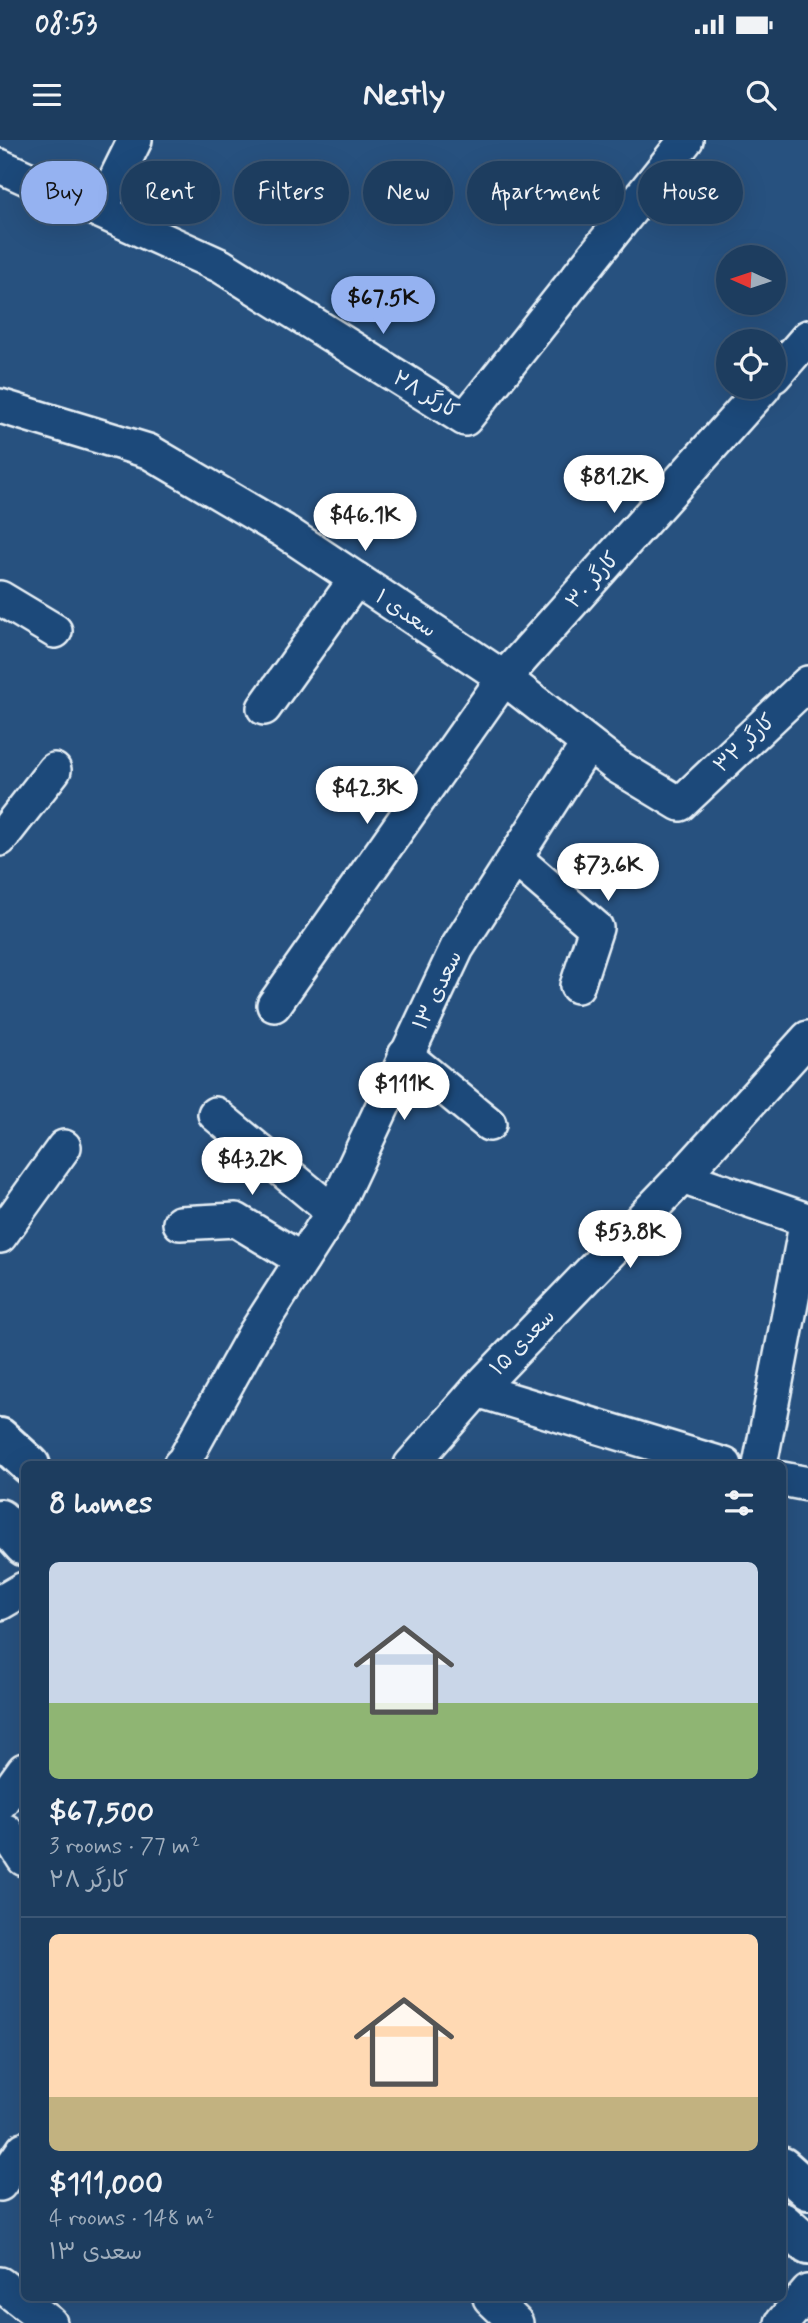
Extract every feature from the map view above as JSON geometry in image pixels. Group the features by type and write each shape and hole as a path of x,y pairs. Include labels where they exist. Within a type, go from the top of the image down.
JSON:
{"main road":[{"path":"0,1438 26,1461"},
{"path":"0,1519 21,1543"},
{"path":"786,2171 808,2190"},
{"path":"786,2226 808,2245"}],"street":[{"path":"0,153 5,140"},
{"path":"107,197 135,140"},
{"name":"کارگر ۲۸","path":"107,214 221,266 465,419 686,140"},
{"name":"کارگر ۲۸","path":"0,166 21,175"},
{"path":"786,362 808,337"},
{"name":"کارگر ۳۰","path":"274,1005 504,678 753,399"},
{"name":"سعدی ۱","path":"0,406 148,451 284,531 504,678 617,766 680,804"},
{"path":"264,708 356,579"},
{"path":"0,598 55,631"},
{"name":"کارگر ۳۲","path":"680,804 808,683"},
{"name":"سعدی ۱۳","path":"184,1461 254,1335 333,1212 457,948 589,744"},
{"path":"0,839 54,770"},
{"path":"514,858 596,928 577,986"},
{"name":"سعدی ۱۵","path":"415,1461 477,1390 682,1177 808,1038"},
{"path":"405,1055 489,1124"},
{"path":"215,1114 333,1212"},
{"path":"0,1236 64,1147"},
{"path":"682,1177 807,1220 761,1461"},
{"path":"180,1223 236,1220 302,1260"},
{"path":"477,1390 712,1461"},
{"path":"786,1480 808,1484"},
{"path":"0,1603 21,1591"},
{"path":"21,1780 8,1823 21,1852"},
{"path":"0,2184 21,2153"},
{"path":"0,2284 21,2300"},
{"path":"782,2323 808,2292"},
{"path":"22,2301 50,2323"}]}
